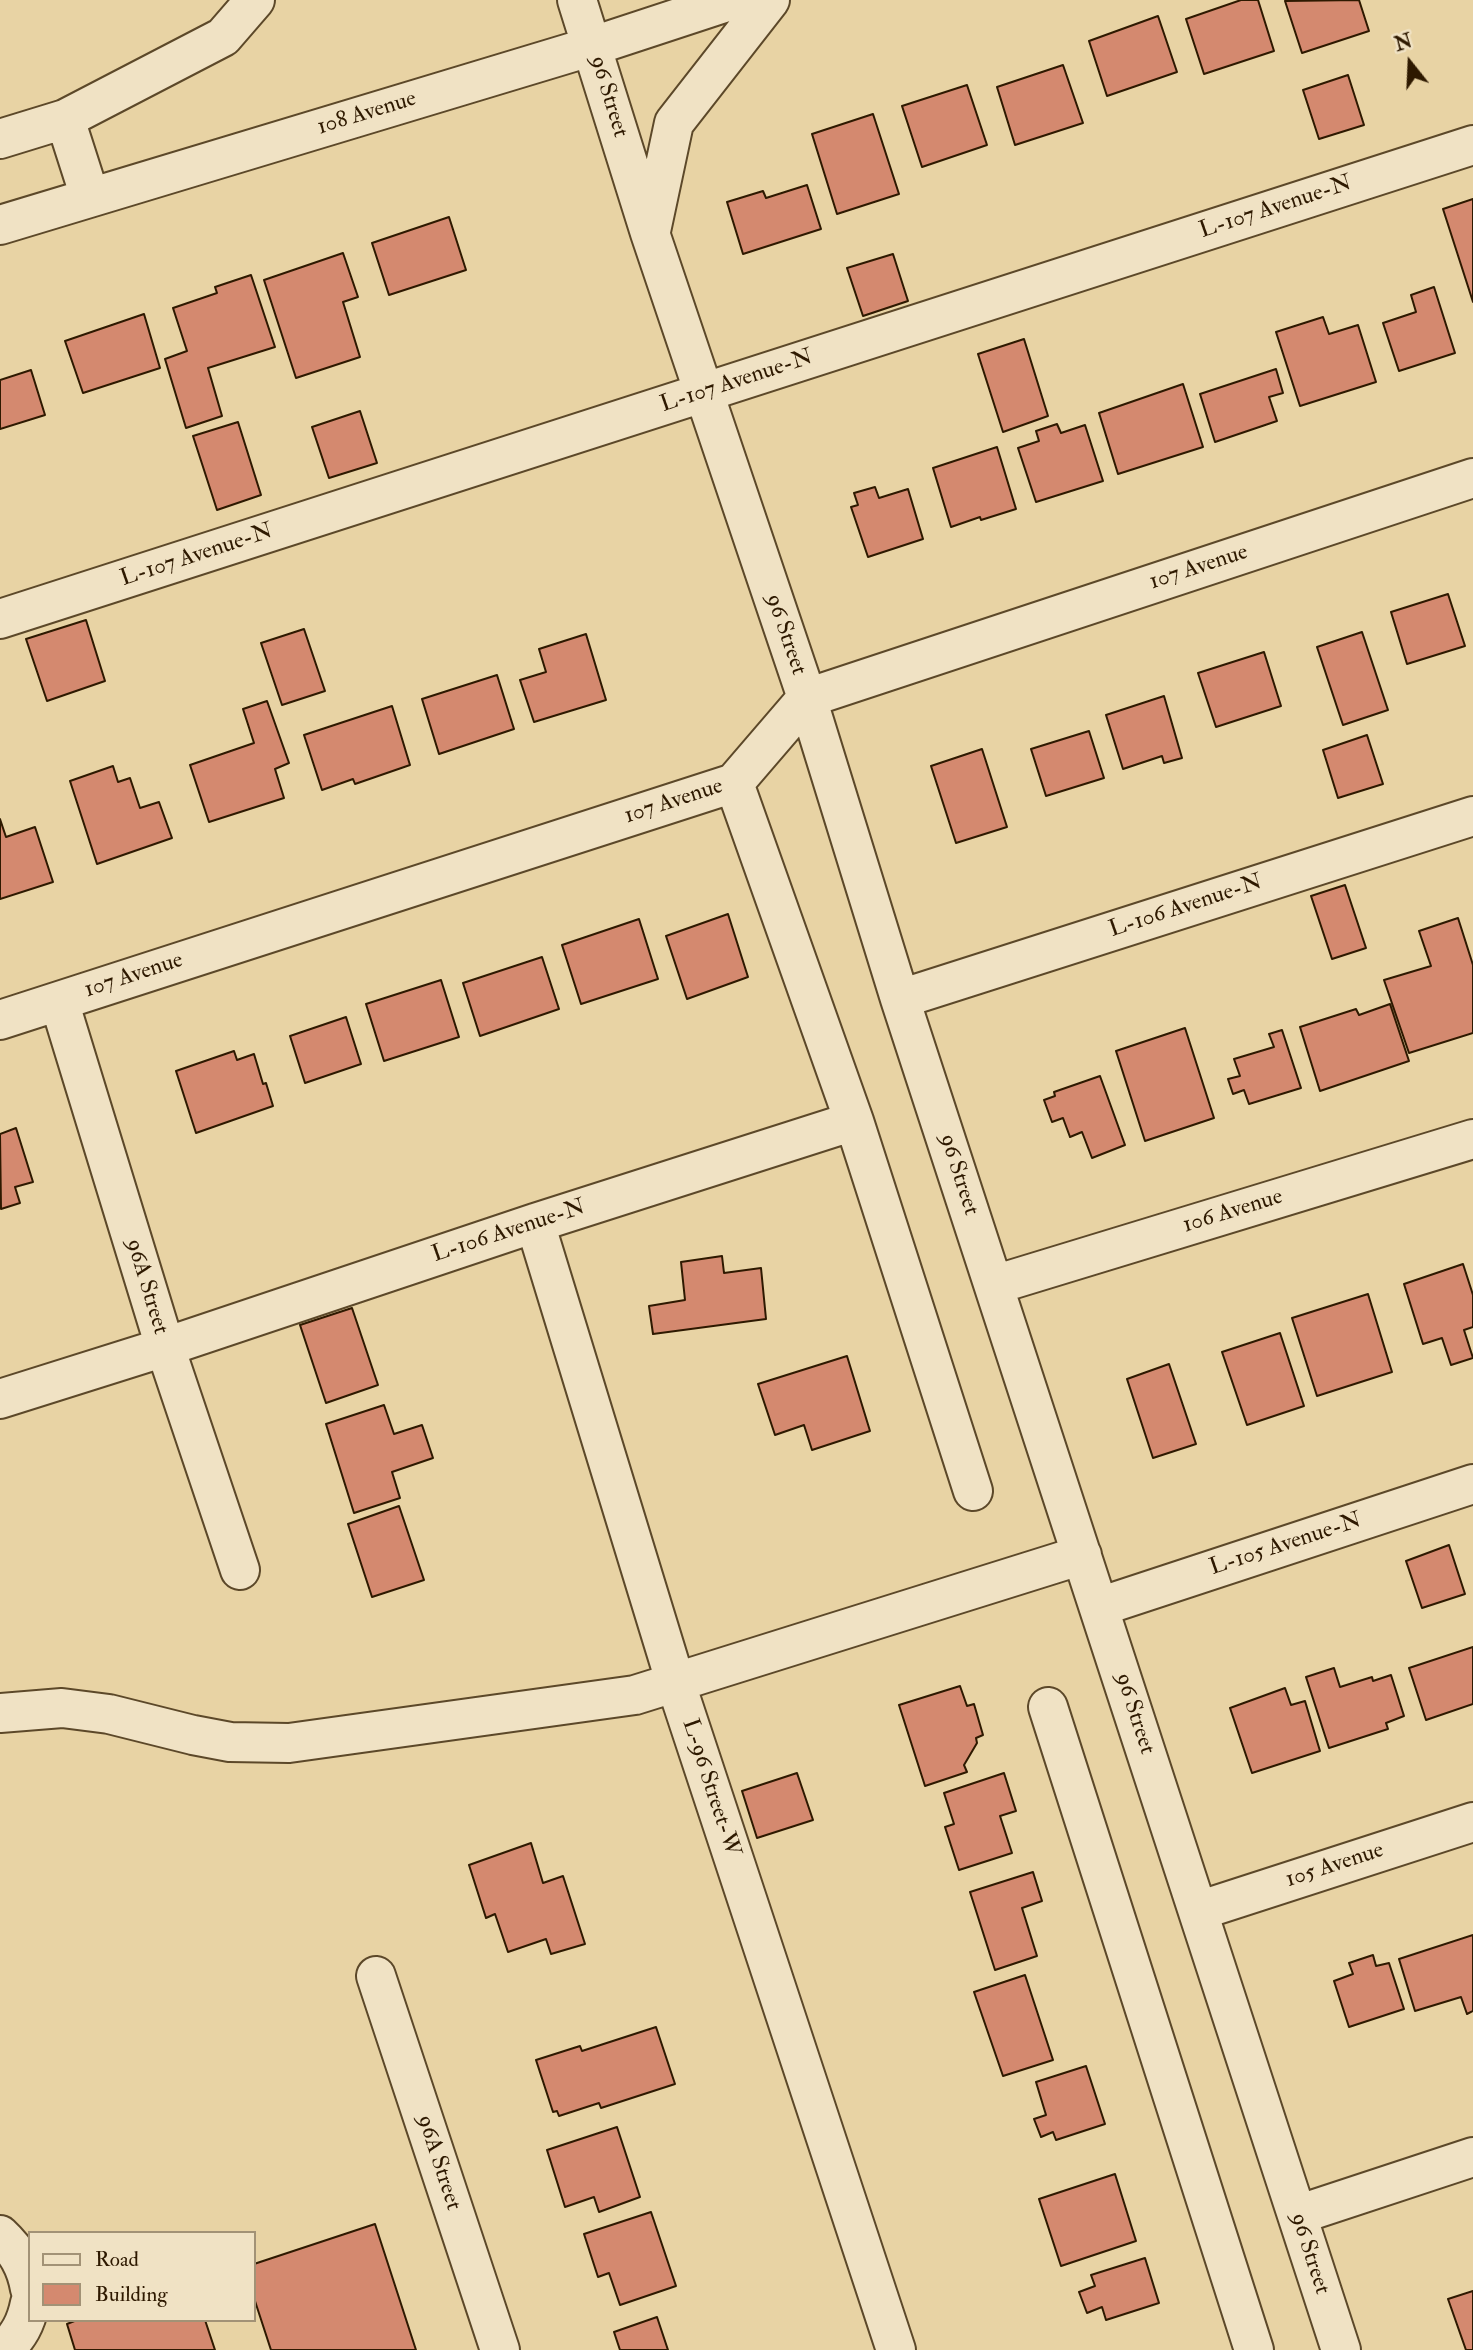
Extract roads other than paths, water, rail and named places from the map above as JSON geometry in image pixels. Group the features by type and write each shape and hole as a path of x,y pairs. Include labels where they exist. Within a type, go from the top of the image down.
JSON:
{"street":[{"path":"0,139 65,119 223,37 255,0"},
{"name":"96 Street","path":"578,0 650,233 807,698 900,999 1341,2350"},
{"name":"108 Avenue","path":"0,225 593,46 733,0"},
{"path":"650,233 674,123 770,0"},
{"path":"65,119 90,197"},
{"name":"L-107 Avenue-N","path":"0,620 1473,145"},
{"name":"107 Avenue","path":"0,1020 734,783 807,698 1473,478"},
{"path":"734,783 854,1121 973,1490"},
{"name":"L-106 Avenue-N","path":"900,999 1473,816"},
{"name":"96A Street","path":"59,1001 165,1347 240,1570"},
{"name":"L-106 Avenue-N","path":"165,1347 535,1223 854,1121"},
{"name":"106 Avenue","path":"994,1285 1473,1139"},
{"name":"L-96 Street-W","path":"535,1223 676,1684 896,2350"},
{"path":"0,1399 165,1347"},
{"name":"L-105 Avenue-N","path":"1099,1607 1473,1484"},
{"path":"0,1713 62,1709 109,1714 230,1742 289,1743 635,1696 1082,1556"},
{"path":"1048,1707 1254,2350"},
{"name":"105 Avenue","path":"1198,1911 1473,1822"},
{"name":"96A Street","path":"376,1976 500,2350"},
{"path":"1297,2214 1473,2157"},
{"path":"0,2235 17,2253 28,2278"},
{"path":"4,2350 15,2340 28,2314"}]}
